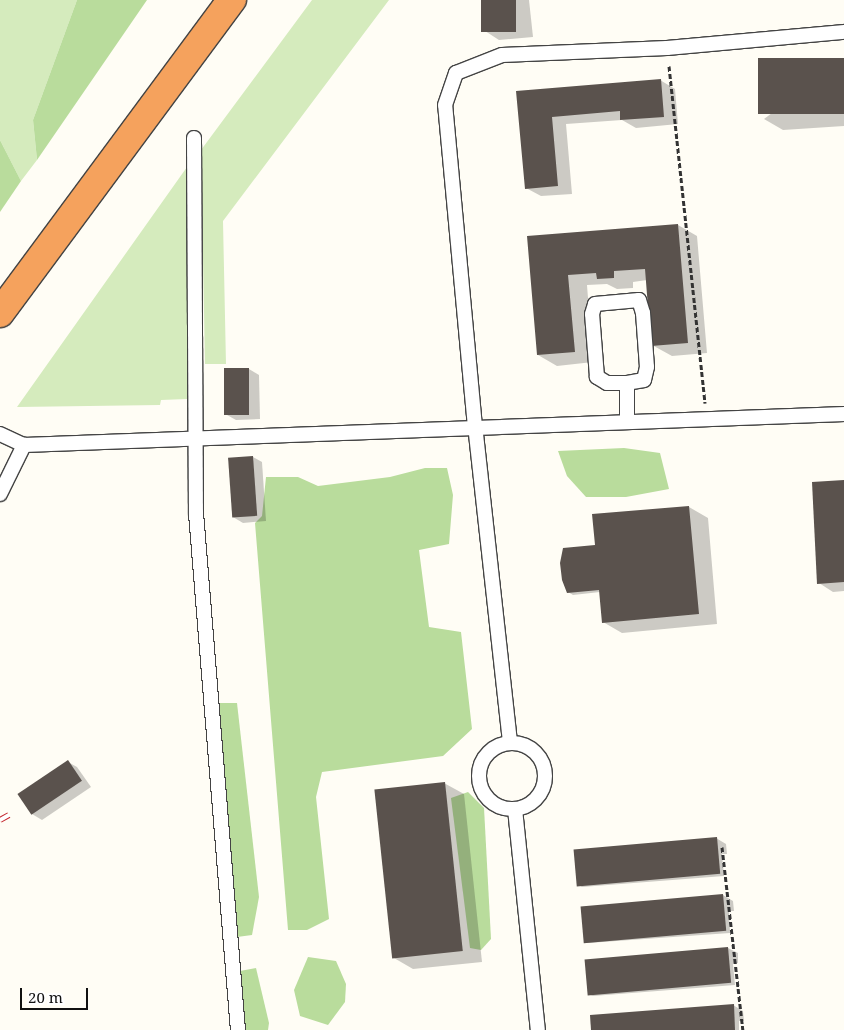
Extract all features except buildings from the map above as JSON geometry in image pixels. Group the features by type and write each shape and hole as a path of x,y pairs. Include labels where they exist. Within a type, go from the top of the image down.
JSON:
{"highway":[{"path":"0,313 232,0"}],"lane":[{"path":"510,742 475,427 445,105 456,73 502,55 667,48 844,32"},
{"path":"194,138 196,513 238,1030"},
{"path":"639,300 643,313 647,367 644,380 626,383 607,383 597,377 592,314 595,304 639,300"},
{"path":"626,383 627,421"},
{"path":"0,434 24,445 844,414"},
{"path":"0,494 24,445"},
{"path":"510,742 521,743 538,754 544,763 546,774 541,794 530,804 515,809 494,804 481,788 479,778 484,758 500,744 510,742"},
{"path":"515,809 538,1030"}],"path":[{"path":"667,48 706,418"},
{"path":"722,847 743,1030"}],"green space":[{"path":"0,0 77,0 33,120 37,160 21,181 0,140"},
{"path":"77,0 147,0 37,160 33,120"},
{"path":"312,0 389,0 223,221 226,364 205,364 201,150"},
{"path":"0,140 21,181 0,212"},
{"path":"187,167 187,399 161,400 160,405 17,407"},
{"path":"624,448 660,453 669,489 626,497 586,497 567,476 558,451"},
{"path":"425,468 447,468 453,495 449,544 419,550 429,627 461,632 472,729 443,756 322,772 316,797 329,919 307,930 288,930 255,523 262,516 266,477 298,477 318,486 390,477"},
{"path":"217,703 237,703 259,897 252,935 237,937"},
{"path":"468,792 484,808 491,939 481,950 470,948 451,798"},
{"path":"308,957 336,961 346,984 345,1002 328,1025 300,1016 294,990"},
{"path":"256,968 269,1023 268,1030 244,1030 240,971"}],"railway":[{"path":"0,820 9,815"}]}
